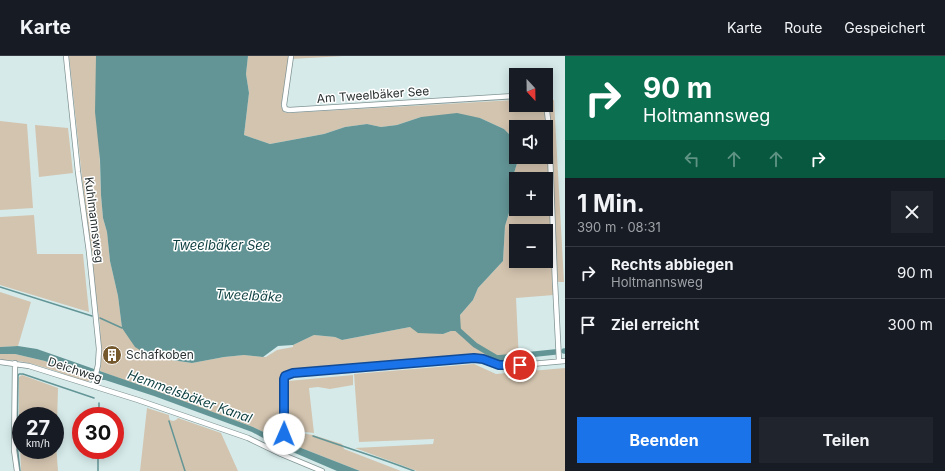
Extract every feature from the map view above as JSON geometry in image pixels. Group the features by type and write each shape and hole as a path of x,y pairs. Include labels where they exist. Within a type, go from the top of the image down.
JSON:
{"street":[{"name":"Kuhlmannsweg","path":"66,56 99,349 98,364 93,384"},
{"name":"Am Tweelbäker See","path":"291,56 284,105 285,109 289,110 509,96"},
{"path":"547,112 559,362"},
{"path":"277,452 284,434 284,379 285,376 293,373 474,358 483,359 499,365 509,366 565,361"},
{"name":"Deichweg","path":"0,362 29,366 93,384 248,438 322,471"},
{"path":"15,364 14,450 17,471"}],"shaded area":[{"path":"69,56 96,56 103,218 107,232 110,261 118,296 122,328 151,357 192,363 244,355 266,357 277,350 293,347 293,345 314,335 335,337 342,340 410,327 443,334 451,331 460,331 460,315 473,300 478,288 503,261 505,226 509,213 509,216 551,216 551,224 509,224 509,268 553,268 554,295 516,298 519,362 500,364 476,356 457,356 285,372 281,377 282,429 278,439 253,427 100,371 100,325 90,252"},
{"path":"248,56 290,56 281,106 284,112 288,113 509,100 509,112 546,112 546,120 509,120 509,134 504,129 480,118 421,117 397,125 381,127 367,124 345,127 324,134 270,144 244,135 249,93 246,74"},
{"path":"292,56 344,56 291,59"},
{"path":"553,100 564,282 557,282 552,164 553,164 553,120 550,120 549,112 553,112"},
{"path":"0,121 27,124 33,208 0,210"},
{"path":"35,125 68,128 73,173 39,177"},
{"path":"517,164 549,164 549,172 514,172"},
{"path":"34,215 37,254 83,254 89,312 0,285 0,217"},
{"path":"0,292 31,302 18,346 0,347"},
{"path":"0,354 15,354 45,361 59,367 87,374 92,378 88,382 85,382 33,364 11,360 0,360"},
{"path":"474,364 496,374 565,368 565,471 417,471 355,448 433,444 434,439 359,442 354,374"},
{"path":"22,375 58,388 57,407 19,407 19,377"},
{"path":"353,375 353,385 330,389 318,387 309,388 314,433 288,430 288,381"},
{"path":"147,408 169,415 170,420 173,421 178,418 221,433 238,471 140,471"},
{"path":"286,431 313,435 342,444 344,449 401,471 360,471 291,444 286,441"},
{"path":"21,459 57,459 58,471 21,471"}],"water":[{"name":"Tweelbäker See","path":"96,56 248,56 246,74 249,93 244,135 270,144 324,134 345,127 367,124 381,127 397,125 421,117 457,113 480,118 504,129 509,134 509,164 517,164 514,172 509,172 509,213 505,226 503,261 478,288 473,300 460,315 461,331 451,331 443,334 418,333 410,327 342,340 335,337 314,335 293,345 278,346 263,357 244,355 192,363 151,357 135,347 122,328 118,296 110,261 107,232 103,218 100,160 95,112"},
{"path":"18,346 37,349 253,427 278,439 276,445 252,432 154,396 105,380 98,380 87,374 59,367 45,361 15,354 0,354 0,347"},
{"path":"284,441 360,471 337,471 281,447"}],"waterway":[{"path":"0,287 92,316"},
{"path":"100,318 122,328"},
{"path":"455,327 475,345 497,358 555,352"},
{"path":"20,471 17,445 19,374 23,374 94,398"},
{"path":"169,421 185,471"},
{"path":"313,436 414,471"},
{"path":"98,459 98,471"}],"place":[{"name":"Schafkoben","path":"112,355"}],"route":[{"path":"284,434 284,379 285,376 293,373 474,358 483,359 499,365 520,365"}],"water label":[{"name":"Tweelbäke","path":"249,295"},
{"name":"Hemmelsbäker Kanal","path":"190,396"}]}
